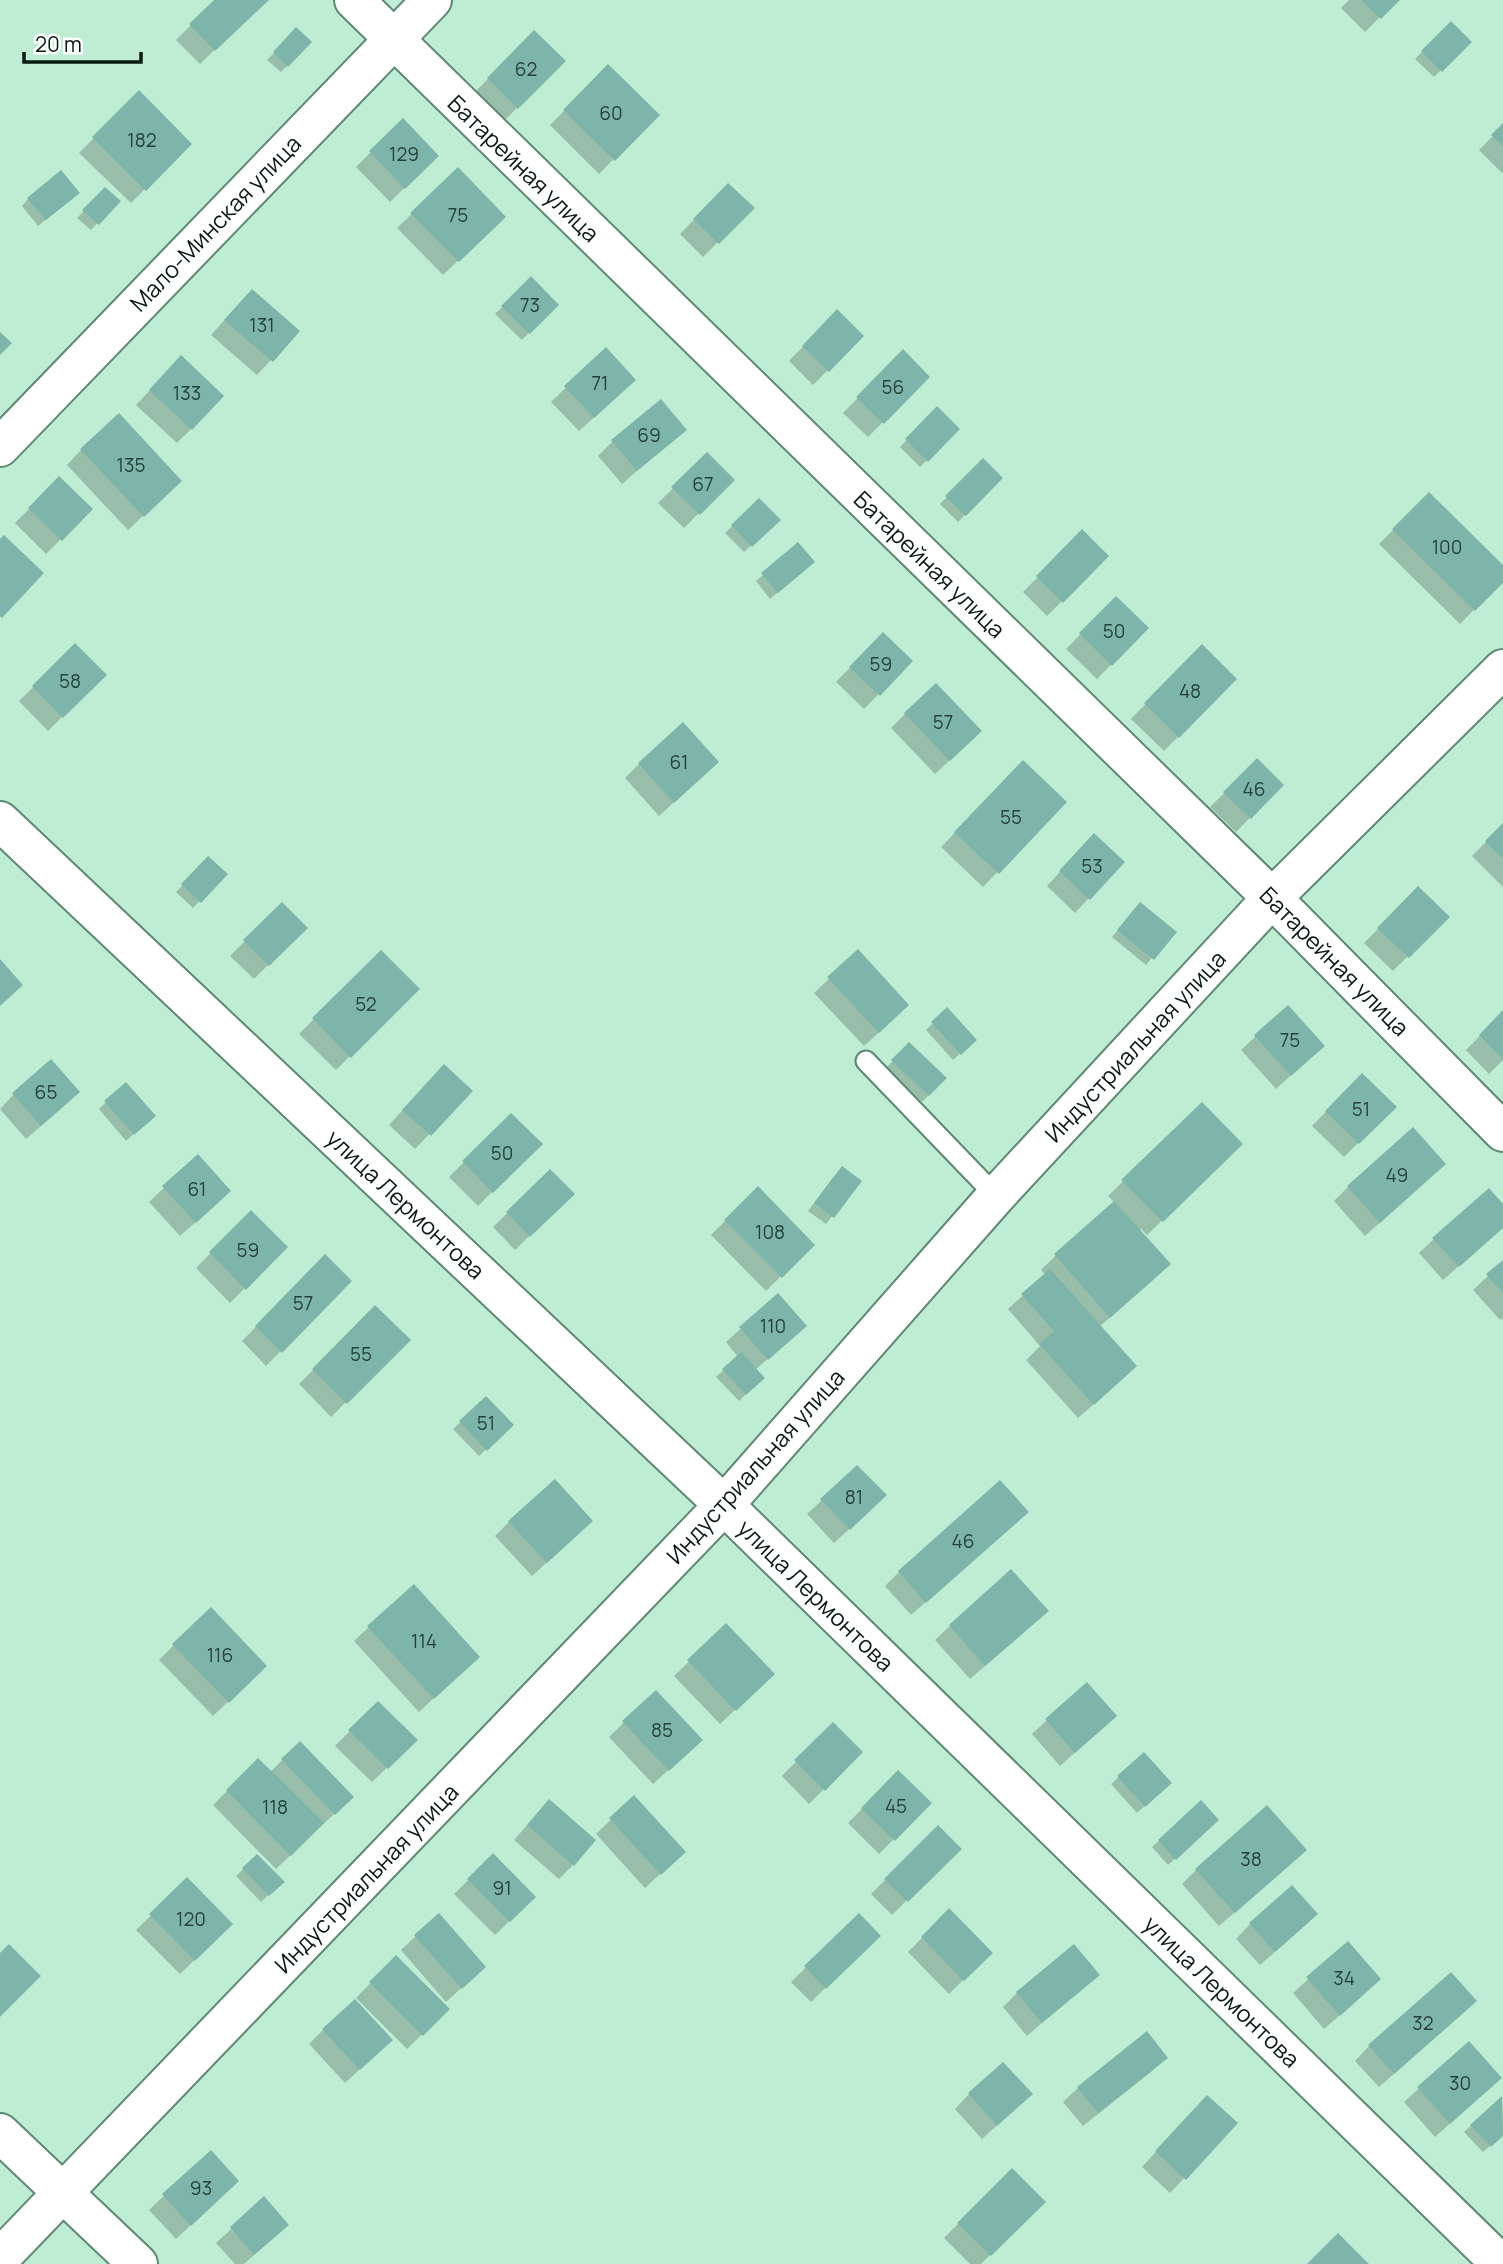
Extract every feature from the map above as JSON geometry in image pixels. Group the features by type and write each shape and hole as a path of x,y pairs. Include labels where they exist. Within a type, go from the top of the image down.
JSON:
{"street":[{"name":"Батарейная улица","path":"354,0 1272,898 1503,1132"},
{"name":"Мало-Минская улица","path":"0,447 432,0"},
{"name":"Индустриальная улица","path":"0,2258 723,1505 996,1196 1272,898 1503,669"},
{"name":"улица Лермонтова","path":"0,821 723,1505 1501,2264"},
{"path":"0,2133 138,2264"}],"lane":[{"path":"866,1061 996,1196"}],"building":[{"path":"214,0 269,0 215,51 189,24"},
{"path":"1361,0 1400,0 1381,19"},
{"path":"1451,21 1472,42 1442,72 1421,51"},
{"path":"296,27 312,42 288,67 273,52"},
{"path":"534,30 566,61 518,109 487,78"},
{"path":"608,64 660,115 615,161 563,110"},
{"path":"139,90 192,144 146,191 92,137"},
{"path":"403,118 439,156 405,189 369,151"},
{"path":"1503,123 1503,146 1491,135"},
{"path":"458,167 506,217 459,262 410,213"},
{"path":"61,170 80,193 46,220 27,198"},
{"path":"728,183 755,208 719,244 693,219"},
{"path":"105,187 121,201 99,225 82,210"},
{"path":"531,276 559,305 530,334 501,306"},
{"path":"252,289 300,331 273,362 224,320"},
{"path":"837,309 864,336 829,372 802,346"},
{"path":"0,332 12,343 0,355"},
{"path":"606,347 636,380 594,418 564,386"},
{"path":"903,349 930,377 884,424 856,397"},
{"path":"181,355 224,396 192,430 149,390"},
{"path":"661,399 687,430 637,471 611,440"},
{"path":"937,406 960,429 928,462 905,439"},
{"path":"119,413 182,481 144,517 80,449"},
{"path":"707,452 735,480 700,515 671,487"},
{"path":"983,458 1003,478 966,516 945,496"},
{"path":"59,476 93,509 62,541 28,508"},
{"path":"1429,492 1503,565 1503,583 1475,611 1392,529"},
{"path":"759,498 781,520 752,547 731,525"},
{"path":"1082,529 1109,556 1063,603 1036,576"},
{"path":"4,535 44,573 2,618 0,539"},
{"path":"798,542 815,562 778,593 761,573"},
{"path":"1116,596 1149,628 1112,666 1079,633"},
{"path":"883,632 913,661 880,696 849,667"},
{"path":"75,643 107,675 63,718 32,686"},
{"path":"1202,644 1237,679 1179,738 1144,703"},
{"path":"936,683 982,731 950,761 904,713"},
{"path":"683,722 719,762 674,803 638,763"},
{"path":"1257,758 1284,785 1251,819 1223,792"},
{"path":"1023,760 1067,802 999,874 954,832"},
{"path":"1503,823 1503,859 1485,841"},
{"path":"1094,833 1125,862 1090,900 1059,871"},
{"path":"208,856 228,874 201,903 181,884"},
{"path":"1418,886 1450,917 1409,958 1377,928"},
{"path":"282,902 308,928 269,966 243,940"},
{"path":"1140,902 1177,932 1154,960 1117,930"},
{"path":"858,949 909,1005 879,1033 827,977"},
{"path":"381,950 420,989 351,1058 312,1018"},
{"path":"0,959 23,985 0,1006"},
{"path":"1288,1005 1325,1046 1291,1076 1254,1035"},
{"path":"947,1007 977,1040 961,1055 931,1022"},
{"path":"1503,1010 1503,1059 1479,1035"},
{"path":"909,1042 947,1078 929,1096 891,1060"},
{"path":"51,1059 80,1092 41,1126 12,1093"},
{"path":"444,1064 473,1091 431,1136 402,1110"},
{"path":"1362,1073 1397,1107 1359,1144 1325,1111"},
{"path":"126,1082 156,1116 134,1135 104,1101"},
{"path":"1202,1102 1243,1144 1163,1222 1121,1180"},
{"path":"511,1113 543,1144 493,1193 462,1161"},
{"path":"1413,1127 1446,1164 1380,1223 1347,1186"},
{"path":"198,1154 231,1191 196,1223 162,1186"},
{"path":"842,1166 862,1181 834,1218 814,1203"},
{"path":"550,1169 575,1194 530,1237 506,1212"},
{"path":"758,1186 815,1245 782,1278 724,1220"},
{"path":"1489,1188 1503,1204 1503,1228 1459,1267 1432,1238"},
{"path":"1114,1201 1171,1264 1110,1318 1054,1254"},
{"path":"251,1210 288,1247 246,1290 209,1252"},
{"path":"325,1254 352,1281 282,1353 255,1326"},
{"path":"1503,1260 1503,1293 1486,1274"},
{"path":"1050,1269 1137,1366 1094,1405 1039,1344 1054,1331 1021,1294"},
{"path":"778,1293 807,1326 768,1360 739,1327"},
{"path":"375,1305 411,1340 347,1404 312,1369"},
{"path":"741,1352 765,1378 746,1395 722,1369"},
{"path":"486,1396 514,1425 487,1451 459,1421"},
{"path":"857,1465 887,1495 850,1530 820,1499"},
{"path":"555,1479 593,1521 547,1563 508,1521"},
{"path":"1000,1480 1029,1512 926,1603 898,1571"},
{"path":"1011,1569 1049,1611 985,1666 949,1625"},
{"path":"414,1584 480,1657 434,1699 367,1626"},
{"path":"211,1607 267,1666 229,1703 172,1644"},
{"path":"726,1623 775,1674 736,1711 687,1660"},
{"path":"1087,1682 1117,1716 1075,1753 1045,1719"},
{"path":"656,1690 703,1740 669,1771 622,1721"},
{"path":"378,1701 418,1740 388,1769 348,1730"},
{"path":"833,1722 863,1752 825,1791 794,1760"},
{"path":"300,1741 354,1797 335,1815 281,1759"},
{"path":"1144,1752 1172,1783 1145,1807 1117,1776"},
{"path":"258,1758 324,1823 291,1856 226,1790"},
{"path":"898,1770 932,1803 895,1841 861,1808"},
{"path":"634,1795 686,1852 661,1875 609,1818"},
{"path":"549,1799 596,1840 574,1866 527,1825"},
{"path":"1201,1800 1219,1820 1176,1860 1158,1840"},
{"path":"1267,1805 1307,1850 1235,1913 1195,1869"},
{"path":"938,1825 962,1849 908,1902 884,1879"},
{"path":"493,1853 536,1897 510,1922 467,1879"},
{"path":"257,1854 285,1882 269,1896 242,1868"},
{"path":"187,1877 233,1924 195,1961 149,1914"},
{"path":"1292,1885 1318,1914 1275,1952 1249,1923"},
{"path":"949,1908 993,1953 964,1981 921,1937"},
{"path":"439,1913 486,1967 462,1989 414,1935"},
{"path":"859,1913 881,1936 826,1989 804,1966"},
{"path":"1348,1941 1381,1979 1340,2016 1306,1977"},
{"path":"9,1944 41,1976 0,2017 0,1953"},
{"path":"1074,1944 1100,1975 1042,2023 1016,1992"},
{"path":"396,1955 450,2009 423,2036 369,1982"},
{"path":"1451,1972 1477,2001 1394,2074 1368,2045"},
{"path":"355,1999 393,2040 360,2070 322,2029"},
{"path":"1147,2031 1168,2058 1098,2113 1077,2087"},
{"path":"1469,2041 1502,2078 1450,2124 1417,2087"},
{"path":"1003,2062 1033,2094 997,2126 968,2093"},
{"path":"1207,2095 1238,2123 1186,2180 1155,2151"},
{"path":"1502,2096 1503,2136 1491,2147 1470,2125"},
{"path":"211,2150 239,2181 191,2226 162,2194"},
{"path":"1012,2168 1046,2202 991,2256 957,2223"},
{"path":"264,2196 289,2225 254,2255 230,2227"},
{"path":"1338,2233 1369,2264 1307,2264"}]}
